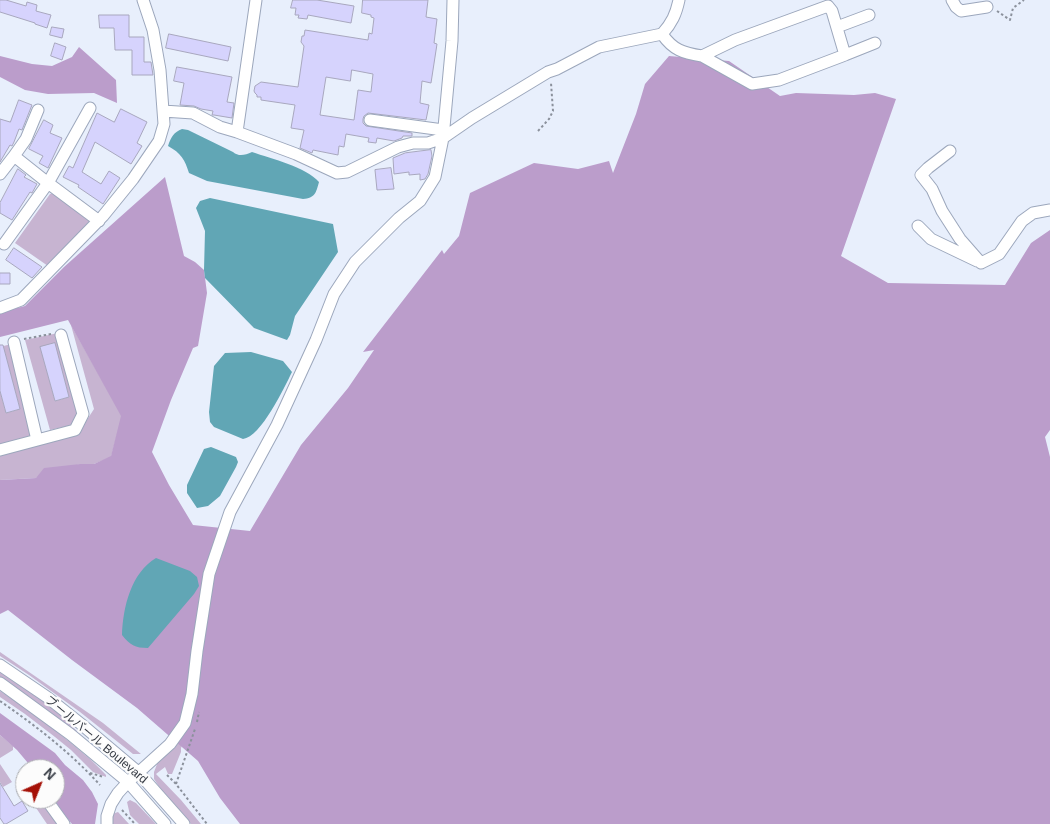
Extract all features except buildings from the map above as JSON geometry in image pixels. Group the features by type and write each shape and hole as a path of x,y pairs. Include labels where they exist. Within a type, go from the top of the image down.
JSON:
{"street":[{"path":"0,308 22,300 98,221 134,180 159,141 164,124 160,70 154,30 143,0"},
{"path":"237,132 256,0"},
{"path":"107,824 107,816 111,804 118,793 138,772 170,744 185,723 192,694 208,574 230,512 277,425 316,340 334,294 355,262 399,218 420,201 435,177 443,134 454,0"},
{"path":"163,111 193,113 220,127 296,154 337,173 346,172 398,147 413,143 428,143 552,71 599,47 662,34 670,26 682,0"},
{"path":"952,0 956,7 961,10 987,7"},
{"path":"702,56 735,40 828,6 832,11 845,55"},
{"path":"837,27 869,15"},
{"path":"662,34 668,42 682,52 702,56 752,84 779,80 875,43"},
{"path":"4,244 48,183 90,108"},
{"path":"0,174 26,139 38,110"},
{"path":"370,120 443,134"},
{"path":"950,151 921,175 932,189 942,211 960,239 981,263"},
{"path":"14,156 98,221"},
{"path":"981,263 999,254 1022,221 1033,213 1050,210"},
{"path":"918,226 931,239 981,263"},
{"path":"0,450 75,430 84,414 61,335"},
{"path":"14,342 37,440"},
{"name":"ブールバール Boulevard","path":"0,665 47,697 138,772 184,824"},
{"path":"0,683 70,734 128,782 165,824"},
{"path":"53,809 64,824"}],"path":[{"path":"987,7 1010,20 1013,8 1024,0"},
{"path":"538,131 553,111 552,71"},
{"path":"14,342 60,332 61,335"},
{"path":"0,701 38,728 90,773 100,785"},
{"path":"176,784 199,711"},
{"path":"90,773 110,779"},
{"path":"167,775 208,824"},
{"path":"122,810 135,824"}],"shaded area":[{"path":"79,47 116,80 117,103 94,93 48,94 25,90 0,77 0,56 32,64 52,66 72,57"},
{"path":"669,56 729,61 780,96 796,93 854,95 875,93 896,99 841,256 888,283 1005,285 1031,243 1050,230 1050,430 1045,437 1050,457 1050,824 240,824 220,798 198,761 137,708 8,610 0,614 0,480 36,478 44,468 94,464 111,456 121,416 68,320 0,337 0,312 25,306 64,267 165,177 184,256 204,270 207,293 198,346 193,348 152,452 193,525 250,531 301,445 348,388 374,350 363,352 442,250 444,254 459,236 470,193 534,163 578,169 609,161 613,173 636,114 645,84"},
{"path":"57,192 95,223 48,266 15,243 50,194"},
{"path":"71,325 122,416 111,457 94,464 80,464 36,478 0,480 0,456 77,435 94,409"},
{"path":"58,333 78,415 72,425 50,430 25,340","holes":["54,343 69,397 55,401 41,347"]},
{"path":"11,344 32,432 29,437 0,446 0,391 6,413 20,409 5,355 0,347"},
{"path":"0,652 103,723 141,754 133,754 80,712 0,656"},
{"path":"0,672 52,707 81,735 0,677"},
{"path":"0,691 64,737 93,761 106,777 93,772 55,737 0,697"},
{"path":"0,713 55,753 60,759 25,759 0,735"},
{"path":"189,729 172,774 168,774 165,767 156,774 201,824 191,824 154,779 154,772 159,759"},
{"path":"0,735 13,746 13,750 0,758"},
{"path":"0,764 12,782 3,787 0,782"},
{"path":"65,765 83,780 98,804 95,824 72,824 60,809 65,809"},
{"path":"130,800 136,803 156,824 139,824 130,815 127,802"},
{"path":"37,809 47,809 57,824 47,824"},
{"path":"118,812 129,824 110,824 112,814"}],"water":[{"path":"182,129 188,130 238,155 252,152 306,172 319,182 316,192 313,196 303,199 207,181 189,173 182,157 168,146 173,135"},
{"path":"210,198 333,224 338,252 295,316 287,340 254,328 205,278 205,231 196,208 200,201"},
{"path":"251,352 283,361 292,372 278,400 264,421 250,436 243,439 214,427 210,422 209,412 214,366 225,353"},
{"path":"211,447 236,457 238,462 220,496 208,506 197,508 187,493 187,485 204,449"},
{"path":"156,558 190,571 197,577 199,586 148,648 136,647 130,644 122,635 124,613 130,592 140,572"}]}
